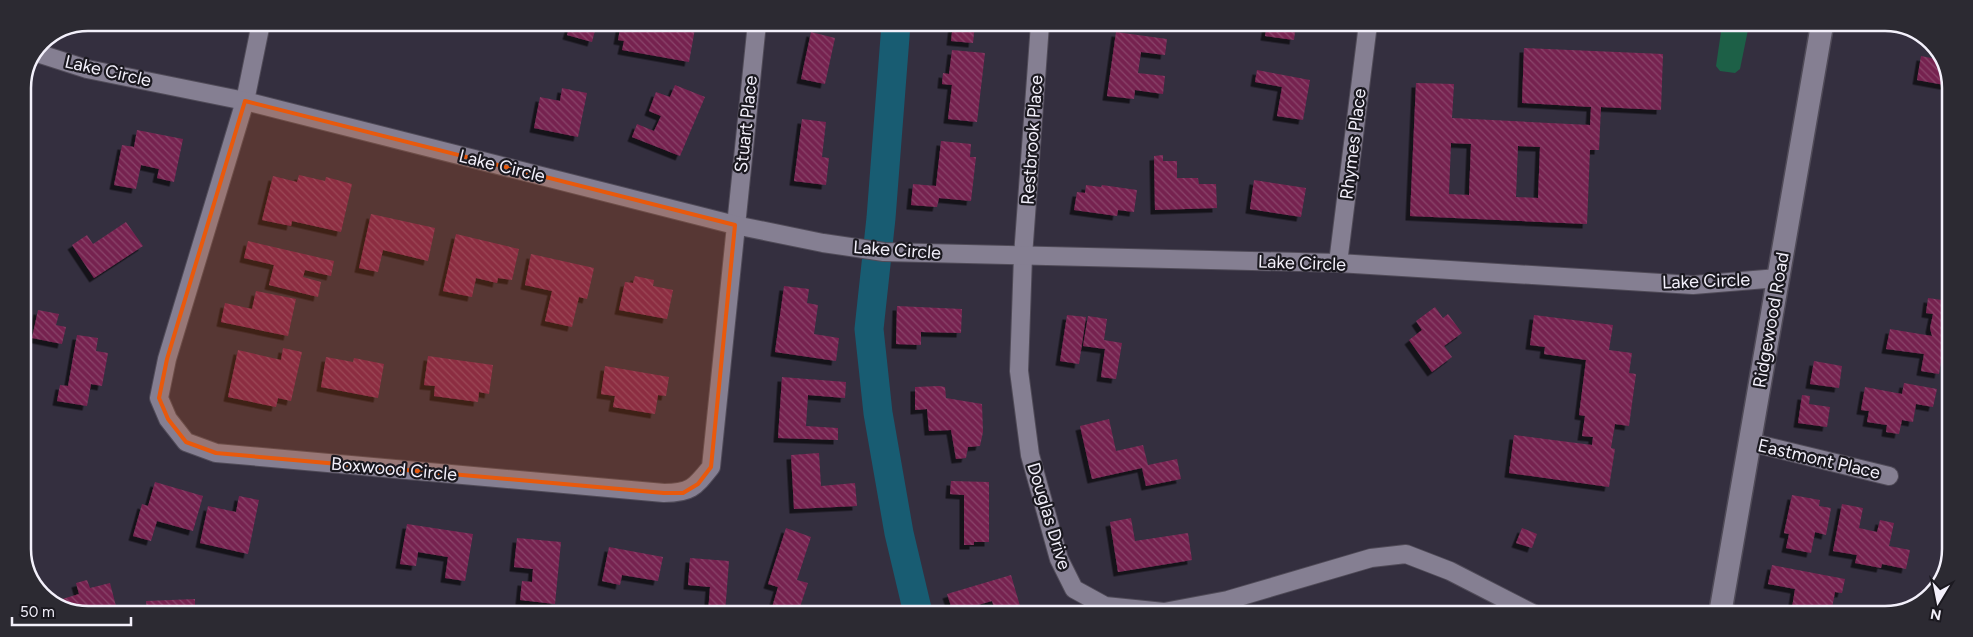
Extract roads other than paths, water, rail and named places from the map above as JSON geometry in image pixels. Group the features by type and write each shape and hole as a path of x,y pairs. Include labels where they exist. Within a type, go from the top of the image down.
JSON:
{"street":[{"name":"Boxwood Circle","path":"260,31 245,101 167,359 159,398 168,419 186,442 216,453 664,493 683,493 698,484 711,466 735,224"},
{"name":"Stuart Place","path":"735,224 756,31"},
{"name":"Restbrook Place","path":"1023,256 1039,31"},
{"name":"Rhymes Place","path":"1338,263 1367,31"},
{"name":"Ridgewood Road","path":"1721,606 1821,31"},
{"name":"Lake Circle","path":"43,55 87,69 245,101 735,224 859,249 884,252 1338,263 1694,285 1778,278"},
{"name":"Douglas Drive","path":"1023,256 1019,371 1030,455 1059,559 1074,589 1105,606"},
{"name":"Eastmont Place","path":"1749,442 1889,476"},
{"name":"Douglas Drive","path":"1196,606 1228,600 1371,558 1406,554 1450,571 1518,606"}],"waterway":[{"path":"895,31 881,218 869,329 878,413 899,533 916,606"}]}
